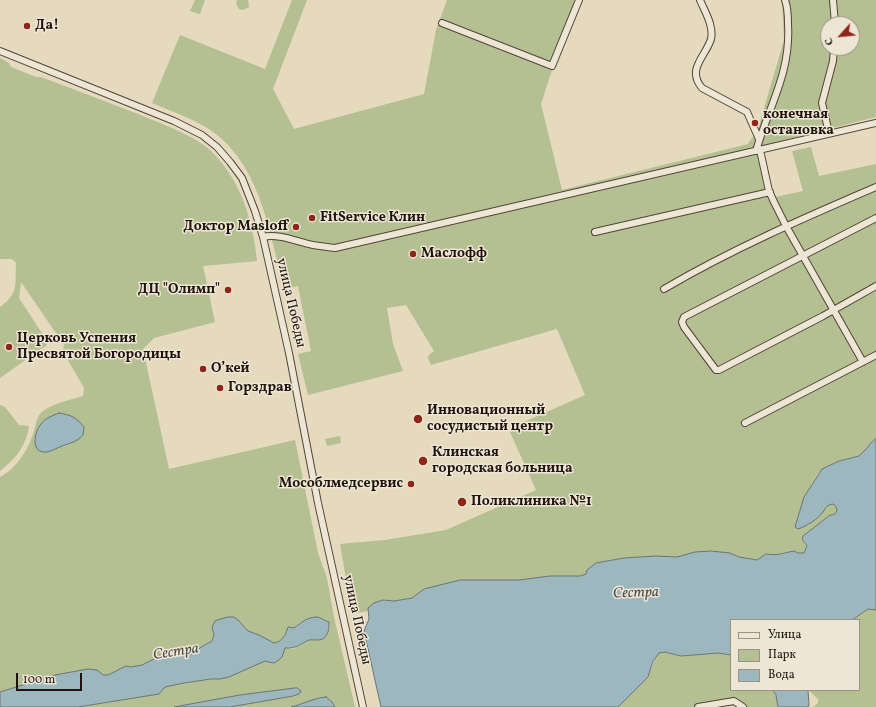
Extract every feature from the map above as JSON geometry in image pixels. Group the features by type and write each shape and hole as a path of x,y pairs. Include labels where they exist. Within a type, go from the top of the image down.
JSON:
{"street":[{"path":"442,23 552,66 579,0"},
{"path":"700,0 711,28 711,39 696,68 696,76 699,85 747,112 759,140"},
{"path":"785,0 787,5 789,34 787,58 781,84 759,140 758,150 770,192 786,226 863,362"},
{"path":"833,0 834,16"},
{"name":"улица Победы","path":"0,50 174,121 194,131 210,141 230,162 242,178 253,204 263,237 289,353 315,489 363,707"},
{"path":"829,133 822,103 833,56"},
{"path":"263,237 276,236 313,245 335,248 876,123"},
{"path":"664,289 716,260 786,226 876,187"},
{"path":"595,232 770,192"},
{"path":"876,218 684,316 682,320 683,324 716,370 719,370 834,310 876,286"},
{"path":"745,423 876,354"},
{"path":"698,707 734,701 744,707"}],"green space":[{"path":"195,0 205,0 200,14 190,11"},
{"path":"237,0 248,0 249,7 243,10 239,9 236,4"},
{"path":"292,0 307,0 273,89 294,129 424,94 436,30 447,0 582,0 551,73 541,104 562,190 748,144 758,129 784,40 782,0 876,0 876,117 761,146 756,151 775,197 803,191 792,151 811,147 819,176 876,164 876,439 859,456 839,461 819,472 804,497 795,527 830,504 833,504 836,507 836,513 830,515 806,544 807,546 804,553 794,551 770,555 766,554 757,560 739,557 730,553 711,551 677,557 656,556 624,558 596,563 586,574 580,576 550,576 519,580 493,580 424,589 412,598 394,601 383,600 368,608 368,611 352,614 340,544 385,540 446,530 536,490 510,432 516,430 515,426 585,395 557,329 431,365 428,358 434,351 406,305 387,308 393,344 403,371 308,395 298,354 311,351 298,286 284,289 267,220 259,197 249,176 237,156 222,139 202,125 152,103 180,35 265,69"},
{"path":"0,58 9,63 11,67 138,114 196,140 211,151 221,162 238,188 249,216 257,261 203,266 215,322 154,338 143,349 169,469 295,440 318,553 327,578 334,617 355,707 335,707 334,704 302,704 291,707 230,707 293,696 299,694 296,688 240,695 174,707 78,707 159,694 165,687 229,677 265,661 276,661 281,658 285,648 293,649 310,640 316,640 326,636 330,628 325,621 318,617 301,622 294,628 288,627 283,638 274,643 244,628 213,631 213,638 211,642 201,647 193,654 166,653 142,665 131,667 126,666 108,675 55,675 0,692 0,477 6,474 25,453 41,413 47,408 83,396 84,388 63,351 64,345 21,282 19,298 47,341 47,345 0,378 0,307 10,297 15,288 16,263 12,259 0,259"},
{"path":"0,405 5,407 19,425 29,426 28,433 19,452 0,471"},
{"path":"340,436 341,443 327,446 325,439"},
{"path":"868,609 876,610 876,707 813,707 818,703 818,699 809,691 860,691 860,619 853,619"},
{"path":"665,652 681,656 718,653 730,655 730,691 774,691 776,695 778,707 720,705 709,707 618,707 648,677 656,656 659,653"}],"water":[{"path":"59,413 76,419 84,427 83,435 73,442 49,452 42,452 38,450 35,437 39,428 47,419"},
{"name":"Сестра","path":"876,439 876,610 868,609 853,619 730,619 730,655 718,653 681,656 665,652 659,653 653,661 648,677 618,707 381,707 364,631 369,619 368,608 374,603 383,600 394,601 412,598 424,589 460,580 519,580 550,576 580,576 586,574 587,570 596,563 624,558 656,556 677,557 695,552 711,551 730,553 739,557 757,560 766,554 770,555 794,551 804,553 807,546 803,540 803,536 830,515 835,514 837,509 833,504 827,506 821,515 815,520 798,529 795,527 804,497 822,469 839,461 859,456"},
{"path":"228,617 234,617 248,631 274,643 283,638 288,627 294,628 313,617 318,617 329,622 329,628 323,639 309,640 295,647 285,648 282,657 276,662 273,663 265,661 229,677 165,687 159,694 78,707 0,707 0,692 55,675 88,669 97,670 103,675 108,675 126,666 131,667 142,665 166,653 193,654 201,647 212,641 214,635 212,627 215,621"},
{"path":"297,688 301,691 299,694 293,696 230,707 174,707 240,695"},
{"path":"774,691 808,691 809,705 808,707 778,707 776,695"},
{"path":"326,697 335,707 291,707 317,699"}],"place":[{"name":"Да!","path":"27,26"},
{"name":"конечная остановка","path":"755,123"},
{"name":"FitService Клин","path":"312,218"},
{"name":"Доктор Masloff","path":"296,227"},
{"name":"Маслофф","path":"413,254"},
{"name":"ДЦ \"Олимп\"","path":"228,290"},
{"name":"Церковь Успения Пресвятой Богородицы","path":"9,347"},
{"name":"О’кей","path":"203,369"},
{"name":"Горздрав","path":"220,388"},
{"name":"Инновационный сосудистый центр","path":"418,419"},
{"name":"Клинская городская больница","path":"423,461"},
{"name":"Мособлмедсервис","path":"411,484"},
{"name":"Поликлиника №1","path":"462,502"}]}
